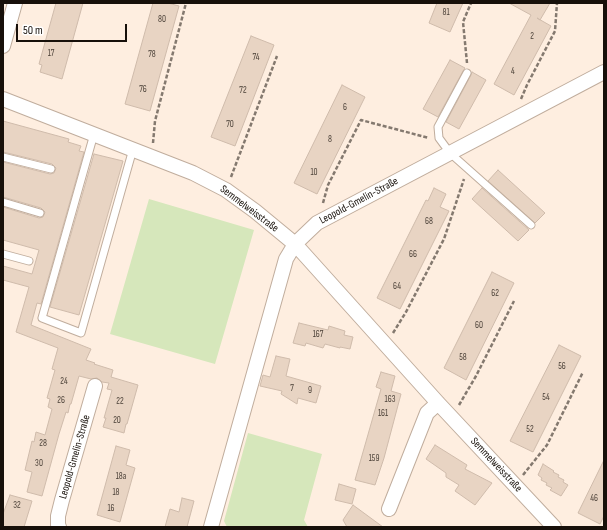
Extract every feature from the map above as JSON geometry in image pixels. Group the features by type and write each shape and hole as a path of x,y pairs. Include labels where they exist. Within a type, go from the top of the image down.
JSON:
{"street":[{"path":"3,46 15,3"},
{"name":"Leopold-Gmelin-Straße","path":"211,527 286,259 295,244 317,223 604,72"},
{"name":"Semmelweisstraße","path":"3,99 193,173 226,190 255,211 295,244 554,527"},
{"name":"Leopold-Gmelin-Straße","path":"59,527 58,516 62,500 95,386"},
{"path":"389,509 427,414 438,402"}],"lane":[{"path":"466,73 438,128 439,138 450,153 531,225"},
{"path":"94,134 42,318 81,333 133,149"},
{"path":"3,157 51,169"},
{"path":"3,202 40,212"},
{"path":"3,254 29,261"}],"path":[{"path":"152,157 155,121 186,3"},
{"path":"466,73 463,22 471,3"},
{"path":"513,120 527,85 555,31 557,3"},
{"path":"226,190 277,56"},
{"path":"317,223 328,185 360,120 430,138 439,138"},
{"path":"385,344 406,312 444,239 468,168"},
{"path":"452,417 476,376 514,301"},
{"path":"515,485 547,445 583,372"}],"green space":[{"path":"149,199 254,230 215,364 110,334"},
{"path":"248,433 322,454 304,520 308,527 227,527 224,521"}],"building":[{"path":"56,3 83,3 62,79 40,72 42,65 39,64"},
{"path":"153,3 168,3 179,6 150,111 125,104"},
{"path":"437,3 463,3 450,32 429,23"},
{"path":"509,3 550,3 540,20 551,26 514,95 494,84 531,15"},
{"path":"251,36 274,45 235,146 211,137"},
{"path":"450,60 465,68 438,117 423,109"},
{"path":"472,72 486,80 459,129 446,122"},
{"path":"342,85 365,97 317,194 294,183"},
{"path":"3,121 69,139 68,142 81,146 79,151 84,152 41,304 37,303 31,325 91,349 86,360 113,370 111,377 138,385 124,433 103,427 112,390 107,389 109,383 102,382 97,378 91,379 79,376 68,413 66,412 59,434 42,496 27,492 32,472 25,470 32,441 34,442 36,432 45,435 52,409 48,407 50,399 47,398 55,370 52,369 58,348 16,332 29,287 3,280 3,266 32,274 39,250 3,240 3,207 39,218 43,217 45,212 41,208 3,197 3,162 50,174 54,173 56,168 52,164 3,152"},
{"path":"94,154 123,161 79,315 50,307"},
{"path":"498,170 545,213 535,223 488,181"},
{"path":"434,188 446,194 440,207 449,211 400,309 377,298 426,200 428,201"},
{"path":"482,188 529,230 518,241 472,199"},
{"path":"492,272 514,283 466,380 444,368"},
{"path":"299,323 328,330 329,326 345,331 344,335 353,337 350,349 325,344 323,348 306,343 305,346 293,343"},
{"path":"559,345 581,356 533,452 510,441"},
{"path":"276,356 290,359 286,376 321,386 316,403 298,398 297,404 281,394 282,391 260,386 263,375 270,377"},
{"path":"381,372 395,376 391,391 401,394 384,458 375,485 355,480 381,389 376,387"},
{"path":"435,445 467,465 465,469 492,483 475,505 455,491 459,485 446,477 446,473 426,459"},
{"path":"116,446 130,450 126,465 135,468 120,522 97,515"},
{"path":"604,460 604,516 600,524 578,513"},
{"path":"543,464 559,475 558,477 564,480 563,482 568,485 561,496 550,490 552,488 546,485 547,483 541,480 542,478 538,475"},
{"path":"339,484 356,489 352,504 335,500"},
{"path":"10,495 32,501 24,527 3,527 3,514"},
{"path":"182,498 194,501 187,527 165,527 170,509 179,512"},
{"path":"353,505 383,527 347,527 343,520"}]}
